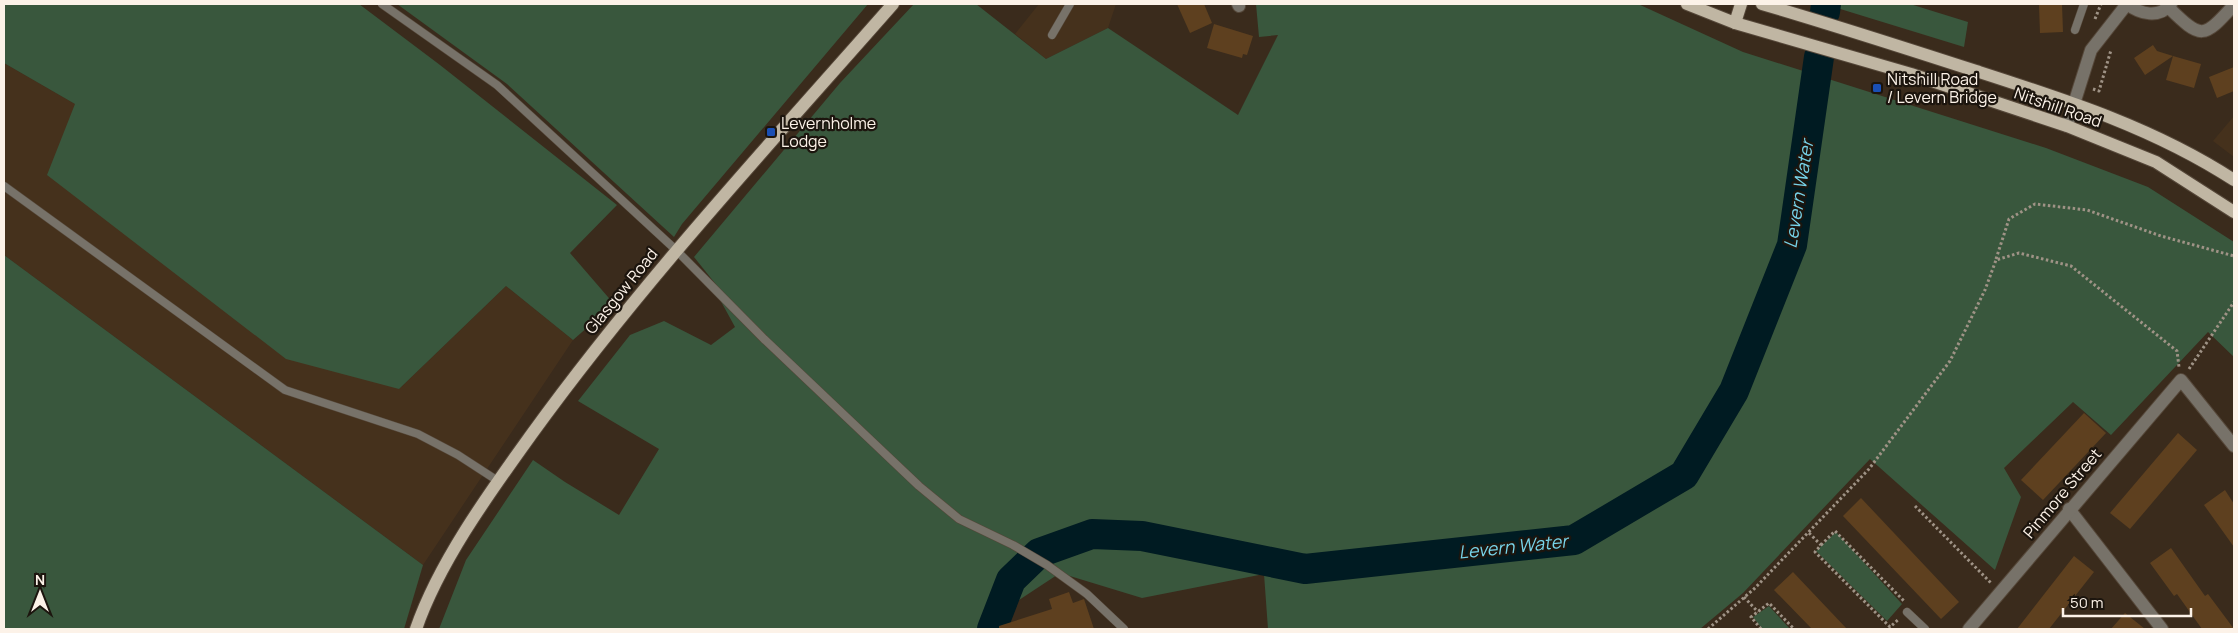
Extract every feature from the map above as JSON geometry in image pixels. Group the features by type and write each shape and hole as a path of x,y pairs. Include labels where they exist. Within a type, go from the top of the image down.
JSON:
{"main road":[{"name":"Glasgow Road","path":"416,629 421,614 448,562 498,481 582,366 676,250 893,4"},
{"name":"Nitshill Road","path":"1687,4 1735,23 1885,66 2067,126 2156,162 2234,212"},
{"path":"1735,23 1742,4"},
{"name":"Nitshill Road","path":"1762,4 2075,102 2139,128 2180,148 2234,180"}],"street":[{"path":"2067,126 2092,50 2127,4 2144,13 2156,13 2169,6 2186,25 2197,32 2204,32 2214,28 2234,5"},
{"path":"2181,380 2234,446"},
{"name":"Pinmore Street","path":"1969,629 2069,509 2181,380"},
{"path":"2069,509 2162,629"}],"lane":[{"path":"382,4 497,85 676,250 764,339 919,486 960,518 1013,544 1047,565 1087,594 1124,629"},
{"path":"1052,35 1070,4"},
{"path":"2075,30 2084,4"},
{"path":"4,186 285,390 418,434 458,455 498,481"},
{"path":"1907,612 1925,629"}],"path":[{"path":"1708,629 1744,597 1809,533 1869,469 1950,361 1985,290 2009,219 2035,204 2087,210 2161,236 2234,256"},
{"path":"1996,260 2019,253 2071,266 2177,351 2181,380"},
{"path":"2181,380 2234,302"},
{"path":"1914,506 2000,592"},
{"path":"1835,531 1908,605 1907,612 1890,627 1815,552 1835,531"},
{"path":"1809,533 1821,545"},
{"path":"1744,597 1758,612"},
{"path":"1761,629 1751,617 1769,603 1794,629"}],"shaded area":[{"path":"1039,4 1116,4 1108,28 1046,59 1015,34"},
{"path":"4,63 75,104 399,389 506,286 573,340 423,565 4,255"},
{"path":"2234,116 2234,157 2213,141"}],"green space":[{"path":"4,4 359,4 440,65 617,205 570,253 614,304 573,340 506,286 399,389 286,359 47,175 75,104 4,63"},
{"path":"397,4 868,4 682,224 674,237 507,84"},
{"path":"914,4 976,4 1046,59 1108,28 1238,115 1278,35 1259,37 1256,4 1638,4 1743,52 2046,148 2148,187 2234,242 2234,357 2208,332 2111,435 2073,402 2004,468 2021,497 1995,570 1870,459 1743,593 1700,629 1268,629 1264,574 1142,598 1060,573 1004,610 1003,629 439,629 466,560 533,460 619,515 659,449 578,401 630,335 664,321 711,345 735,327 718,296 722,292 694,257 840,83"},
{"path":"1824,4 1910,4 1968,22 1964,47"},
{"path":"4,255 423,565 404,629 4,629"},
{"path":"1836,532 1902,604 1887,621 1816,551"},
{"path":"1769,606 1790,629 1762,629 1753,617"}],"building":[{"path":"1177,4 1204,4 1212,23 1190,33"},
{"path":"2039,4 2062,4 2063,32 2040,33"},
{"path":"1214,24 1253,36 1247,55 1243,54 1242,58 1207,48"},
{"path":"2153,45 2157,51 2173,56 2145,75 2134,58"},
{"path":"2173,56 2201,64 2194,88 2166,80"},
{"path":"2234,67 2234,91 2217,98 2209,77"},
{"path":"2084,413 2106,433 2043,500 2021,480"},
{"path":"2178,433 2197,450 2130,529 2110,513"},
{"path":"2225,490 2234,504 2234,547 2204,505"},
{"path":"1861,498 1959,602 1941,619 1843,516"},
{"path":"2171,548 2205,596 2208,594 2234,629 2202,629 2177,594 2174,596 2150,563"},
{"path":"2074,556 2094,572 2049,629 2017,629"},
{"path":"1793,572 1847,629 1812,629 1774,590"},
{"path":"1069,592 1073,603 1084,599 1094,629 999,629 999,626 1052,609 1049,599"},
{"path":"2125,613 2145,629 2111,629"}],"waterway":[{"name":"Levern Water","path":"1825,12 1826,4"},
{"name":"Levern Water","path":"992,629 1011,580 1039,553 1092,534 1142,536 1305,569 1574,540 1684,475 1734,391 1792,245 1819,57"}],"place":[{"name":"Nitshill Road / Levern Bridge","path":"1877,88"},
{"name":"Levernholme Lodge","path":"771,132"}]}
